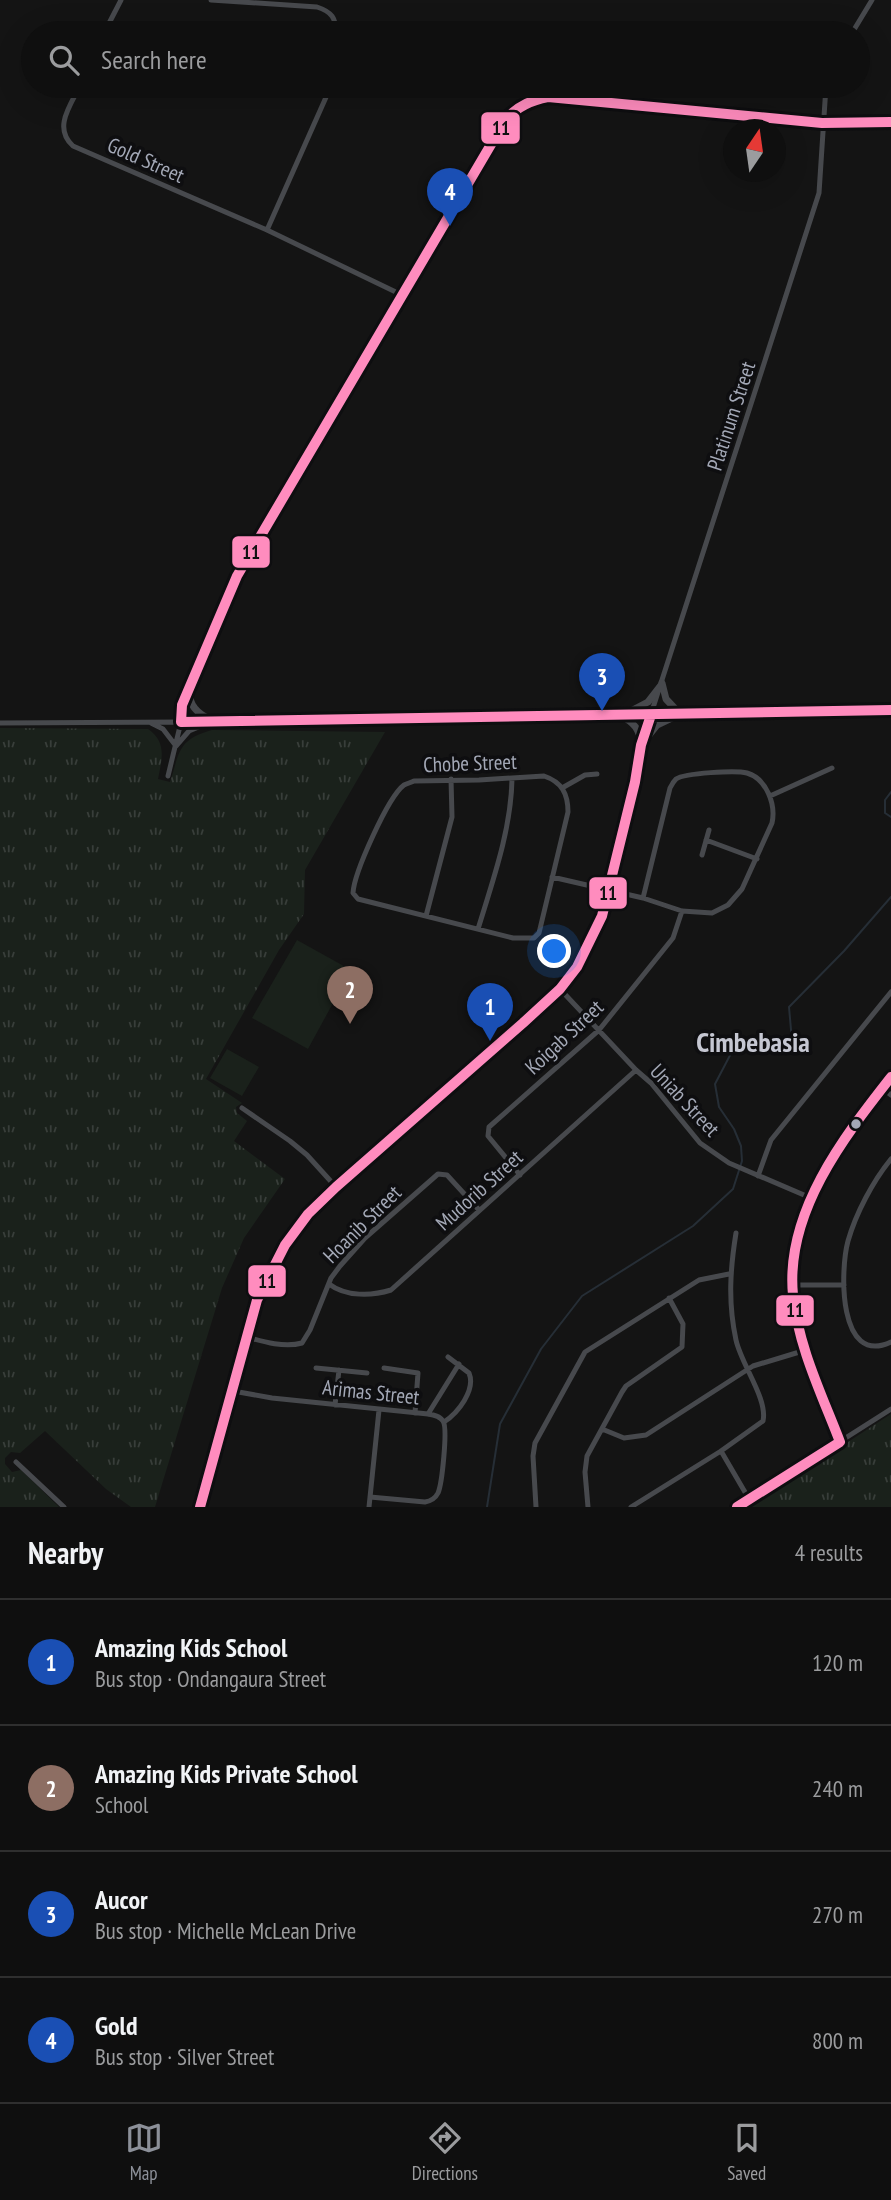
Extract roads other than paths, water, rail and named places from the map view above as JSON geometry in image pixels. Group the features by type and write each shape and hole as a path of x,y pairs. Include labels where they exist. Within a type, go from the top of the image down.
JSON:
{"street":[{"path":"110,21 121,0"},
{"path":"212,0 317,7 327,10 334,21"},
{"path":"859,21 872,0"},
{"name":"Gold Street","path":"74,98 62,128 65,139 73,146 267,230 402,295"},
{"path":"267,230 326,98"},
{"path":"168,776 181,722 182,705 237,576 506,119 514,109 544,98"},
{"path":"559,98 822,123 891,122"},
{"name":"Platinum Street","path":"200,1507 257,1300 281,1251 308,1214 336,1187 561,989 594,936 609,889 635,782 641,745 819,193 825,98"},
{"path":"662,683 666,699 681,714"},
{"path":"619,715 633,712 649,702 662,683"},
{"path":"190,687 189,699 192,705 202,716 215,721"},
{"path":"0,723 891,710"},
{"path":"641,745 657,725 681,714"},
{"path":"619,715 634,724 641,745"},
{"path":"176,746 189,731 215,721"},
{"path":"148,722 163,729 176,746"},
{"path":"770,796 832,768"},
{"path":"552,877 609,889 682,911 712,913 728,905 742,889 772,823 774,816 770,796 757,779 747,773 688,775 677,778 670,788 643,898"},
{"path":"562,788 585,775 597,774"},
{"name":"Chobe Street","path":"544,776 562,788 566,794 569,812 539,933 534,938 513,938 359,898 353,893 375,833 405,785 414,781 512,779 544,776"},
{"path":"426,916 452,817 451,779"},
{"path":"478,929 494,882 510,812 512,779"},
{"path":"702,855 709,830"},
{"path":"706,840 757,859"},
{"name":"Koigab Street","path":"520,1175 488,1136 489,1126 599,1030 673,938 682,911"},
{"name":"Uniab Street","path":"561,989 662,1095 700,1143 729,1163 811,1198"},
{"path":"758,1176 771,1140 891,992"},
{"name":"Mudorib Street","path":"329,1284 349,1293 377,1294 391,1290 636,1070"},
{"path":"840,1442 806,1350 793,1295 797,1241 811,1198 829,1166 891,1077"},
{"path":"882,1088 891,1095"},
{"path":"242,1108 290,1140 336,1187"},
{"path":"891,1159 875,1181 852,1231 845,1256 844,1285 846,1313 860,1340 876,1347 891,1342"},
{"name":"Hoanib Street","path":"247,1337 283,1344 303,1343 331,1278 365,1238 438,1174 447,1175 479,1210"},
{"path":"631,1507 721,1451 763,1421 764,1410 736,1337 729,1274 736,1233"},
{"path":"536,1507 533,1450 579,1360 589,1349 699,1280 729,1274"},
{"path":"793,1285 844,1285"},
{"path":"588,1507 586,1460 624,1388 682,1347 683,1324 669,1298"},
{"path":"602,1429 624,1438 646,1435 756,1364 806,1350"},
{"path":"444,1422 457,1412 471,1382 469,1373 448,1357"},
{"path":"428,1414 459,1364"},
{"path":"316,1368 367,1373"},
{"path":"384,1368 418,1373 415,1413"},
{"path":"335,1405 339,1370"},
{"name":"Arimas Street","path":"233,1391 428,1414 437,1416 444,1422 438,1495 425,1502 370,1497"},
{"path":"737,1507 891,1409"},
{"path":"369,1507 379,1410"},
{"path":"721,1451 749,1499"},
{"path":"16,1462 64,1507"}],"waterway":[{"path":"891,792 885,800 885,813 891,817"},
{"path":"487,1507 500,1424 541,1349 582,1296 693,1226 733,1189 742,1161 741,1146 734,1129 719,1107 715,1084 737,1042 772,1047 792,1041 789,1007 844,951 891,897"}],"place":[{"name":"Gold","path":"450,226"},
{"name":"Aucor","path":"602,711"},
{"name":"Amazing Kids Private School","path":"350,1024"},
{"name":"Amazing Kids School","path":"490,1041"}],"district":[{"name":"Cimbebasia","path":"753,1041"}]}
